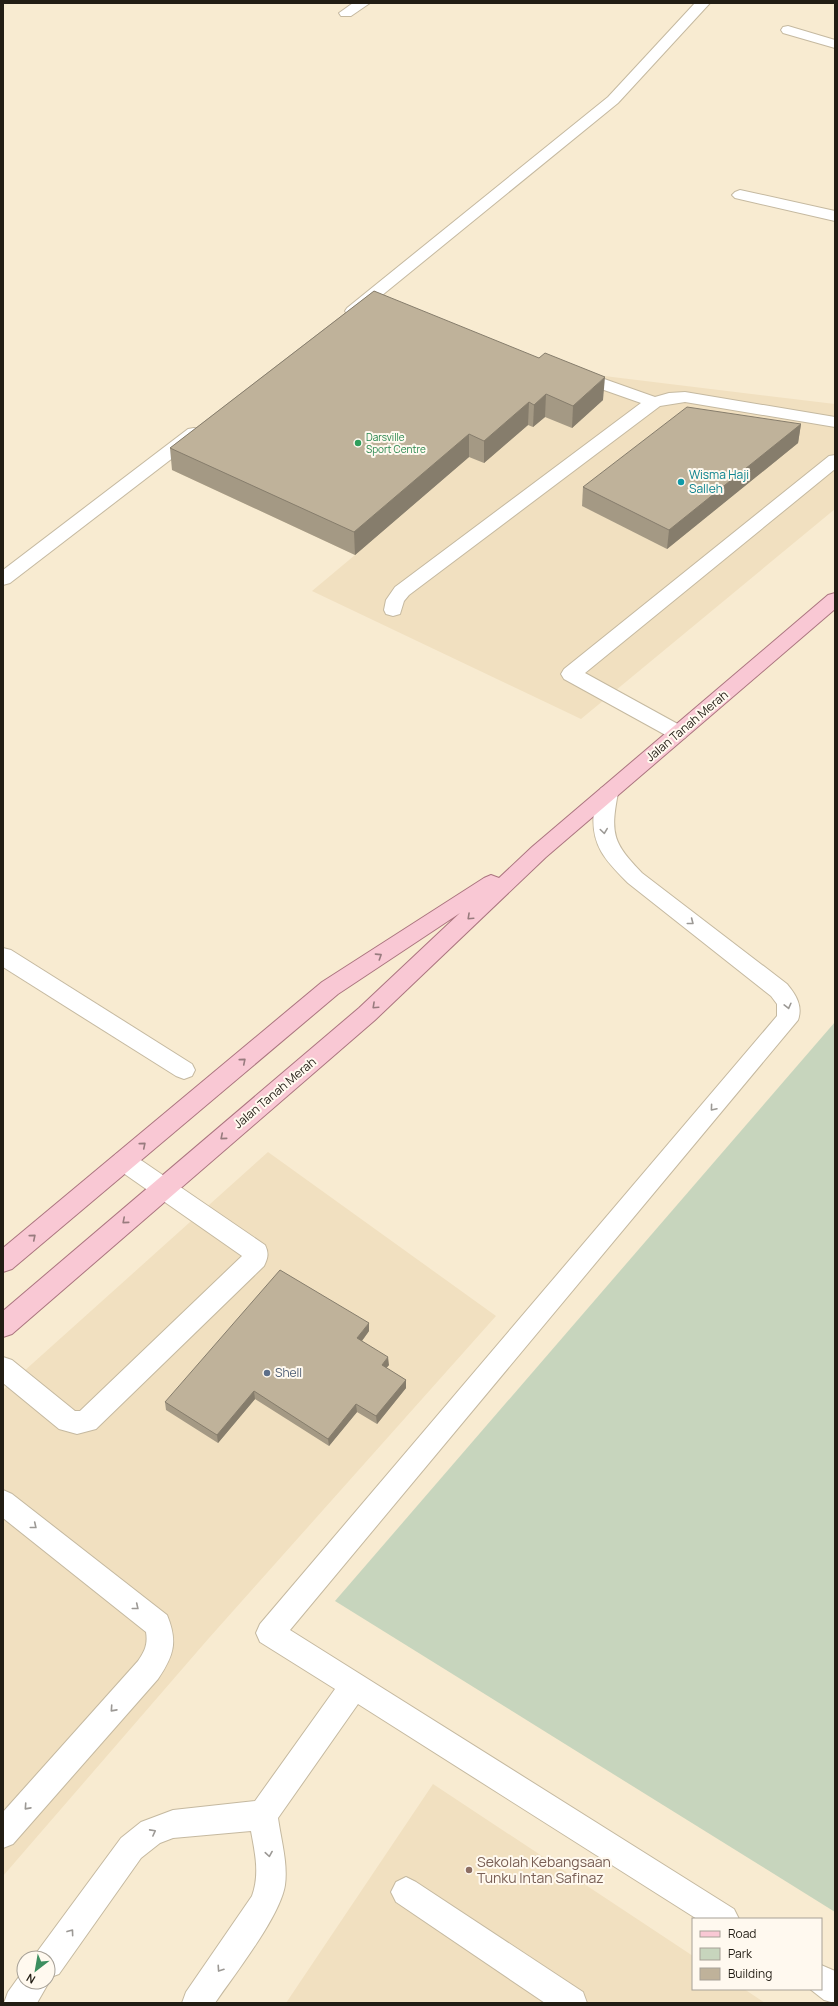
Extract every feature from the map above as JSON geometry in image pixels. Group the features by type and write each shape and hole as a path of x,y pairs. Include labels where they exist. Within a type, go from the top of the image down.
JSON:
{"main road":[{"name":"Jalan Tanah Merah","path":"3,1326 367,1014 539,852 835,600"},
{"name":"Jalan Tanah Merah","path":"3,1262 330,988 539,852"}],"street":[{"path":"346,12 363,3"},
{"path":"342,319 613,100 703,3"},
{"path":"788,30 835,44"},
{"path":"740,195 835,216"},
{"path":"564,370 654,402"},
{"path":"392,610 395,600 402,591 654,402 668,398 685,397 835,422"},
{"path":"3,579 204,425"},
{"path":"678,733 571,674 835,460"},
{"path":"608,793 602,819 604,838 614,858 635,878 779,990 786,997 790,1013 787,1020 270,1633 722,1918"},
{"path":"3,956 184,1070"},
{"path":"3,1368 68,1421 77,1423 87,1421 255,1259 256,1252 124,1161"},
{"path":"3,1502 157,1624 161,1635 161,1646 157,1658 148,1670 3,1834"},
{"path":"197,2003 263,1905 270,1886 271,1866 263,1815 354,1686"},
{"path":"56,1952 131,1848 151,1832 172,1824 263,1815"},
{"path":"406,1892 572,2003"},
{"path":"822,1981 835,1989"},
{"path":"19,2003 28,1990"}],"shaded area":[{"path":"497,363 835,404 835,509 581,719 312,591 355,555 172,470"},
{"path":"268,1152 496,1316 209,1638 3,1876 3,1390"},
{"name":"Sekolah Kebangsaan Tunku Intan Safinaz","path":"433,1784 692,1955 692,1990 746,1990 765,2003 286,2003"}],"green space":[{"path":"835,1022 835,1912 335,1601"}],"building":[{"name":"Darsville Sport Centre","path":"374,291 539,358 545,353 605,377 573,406 546,394 534,405 529,402 484,441 469,434 354,532 170,448"},
{"name":"Wisma Haji Salleh","path":"687,407 801,424 669,530 583,487"},
{"name":"Shell","path":"280,1270 369,1323 357,1338 388,1357 382,1365 406,1380 376,1416 356,1404 328,1439 254,1391 217,1435 165,1402"}],"place":[{"name":"Darsville Sport Centre","path":"358,443"},
{"name":"Wisma Haji Salleh","path":"681,482"},
{"name":"Shell","path":"267,1373"},
{"name":"Sekolah Kebangsaan Tunku Intan Safinaz","path":"469,1870"}]}
